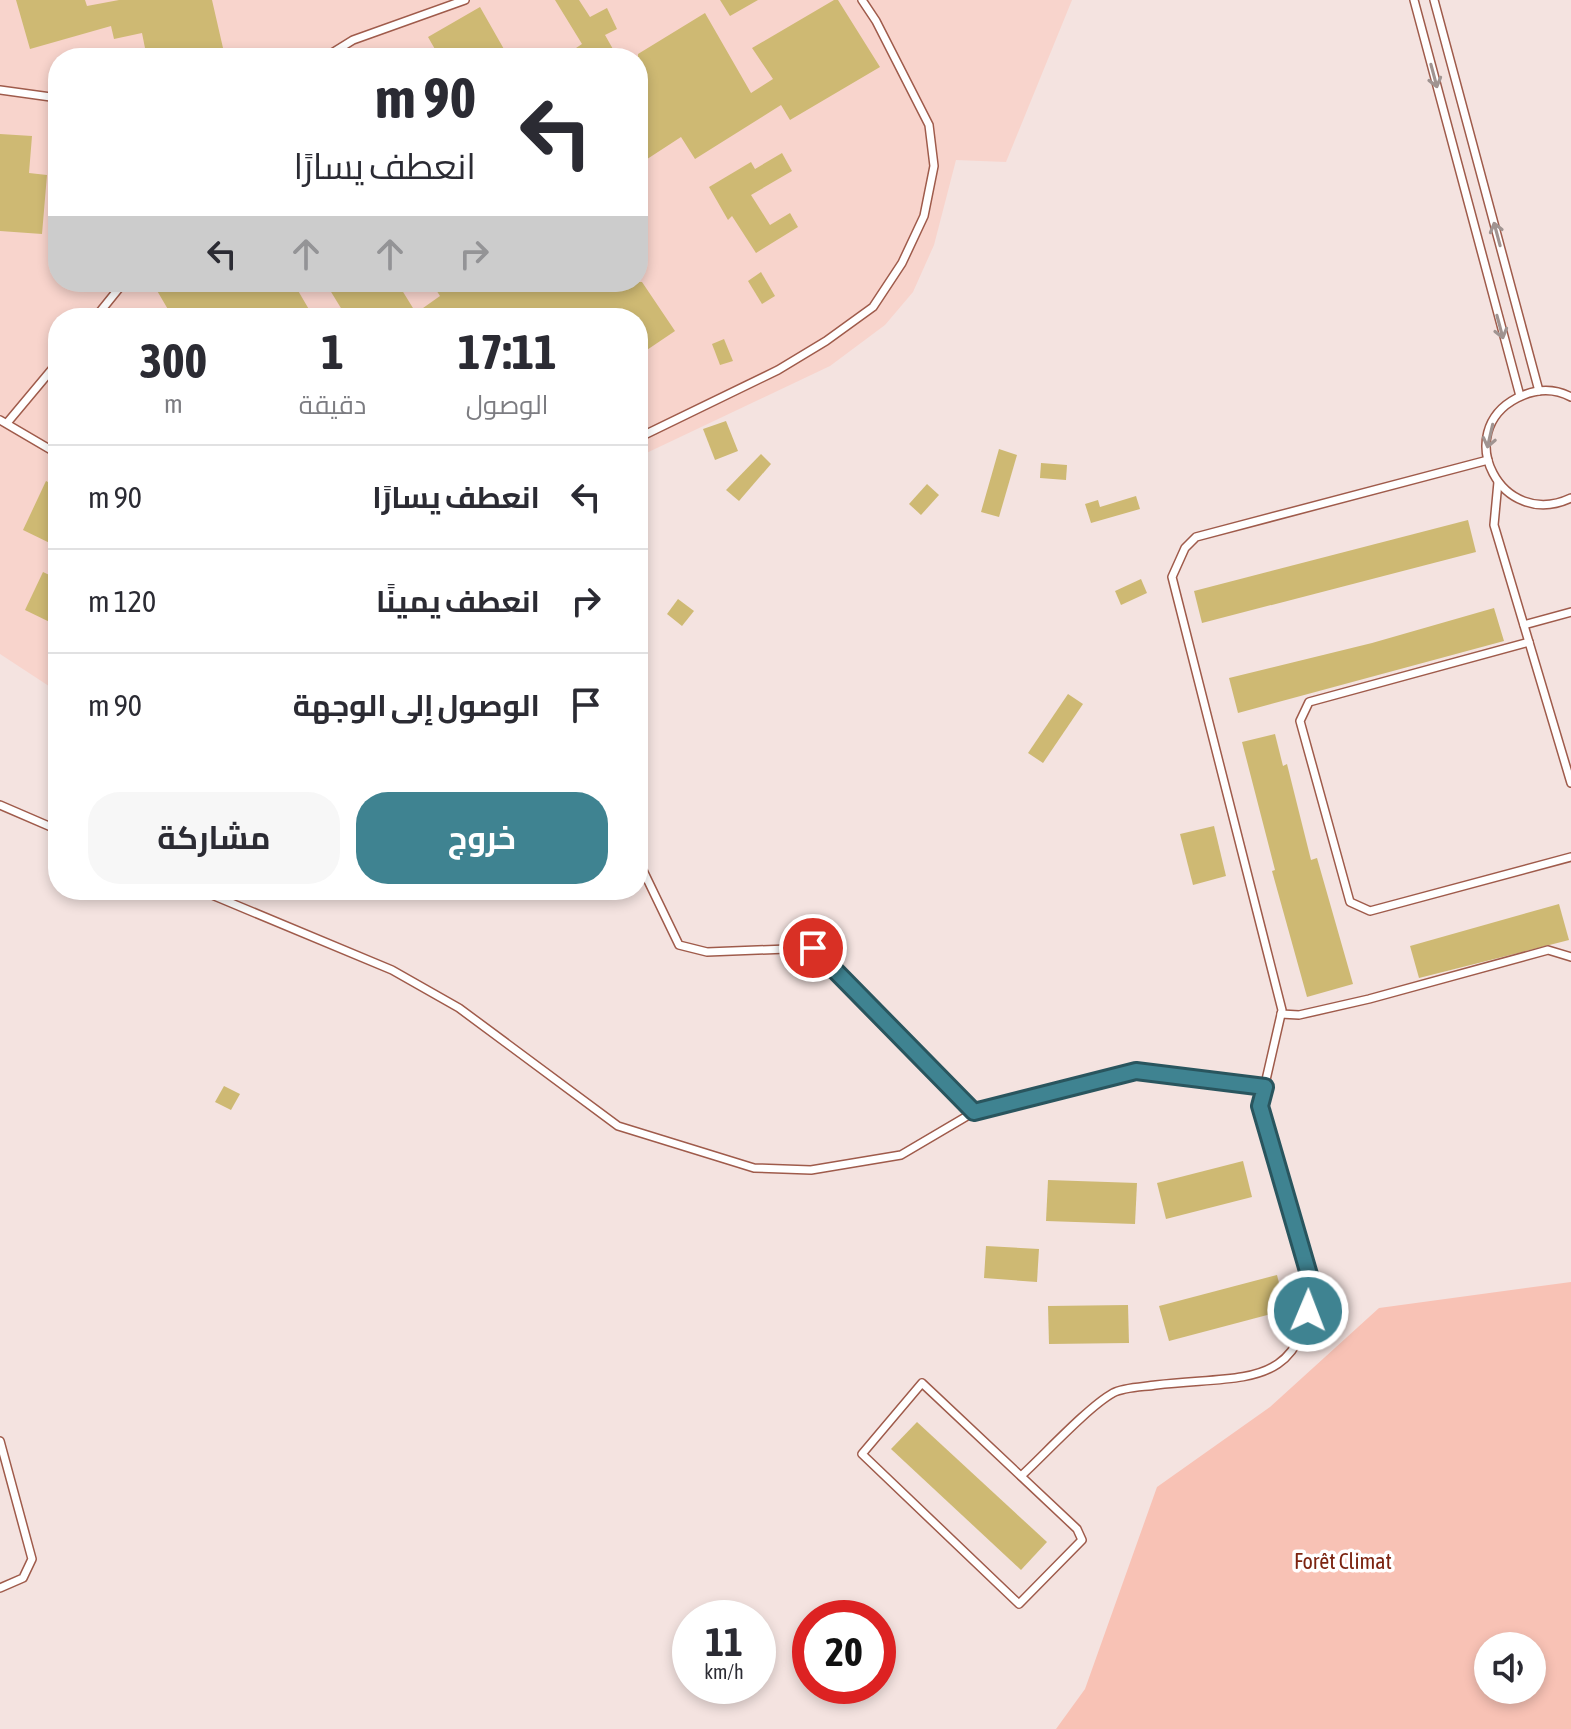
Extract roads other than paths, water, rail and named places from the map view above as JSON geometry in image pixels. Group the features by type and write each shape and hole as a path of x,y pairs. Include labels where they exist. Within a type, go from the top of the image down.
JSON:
{"lane":[{"path":"342,48 366,35 465,0"},
{"path":"648,433 778,370 826,341 873,307 902,263 924,216 934,166 929,125 876,21 862,0"},
{"path":"1414,0 1520,396"},
{"path":"1434,0 1539,391"},
{"path":"0,90 48,97"},
{"path":"103,308 116,292"},
{"path":"48,373 4,422 48,448"},
{"path":"1571,397 1539,391 1520,396 1495,417 1487,435 1488,460 1504,490 1531,504 1561,503 1571,498"},
{"path":"1021,1476 1114,1393 1270,1371 1298,1345 1308,1311 1310,1278 1260,1106 1281,1014 1172,577 1175,565 1196,537 1488,460"},
{"path":"1498,482 1494,525 1571,783"},
{"path":"1524,625 1571,612"},
{"path":"1529,642 1309,702 1300,721 1350,902 1370,911 1571,857"},
{"path":"0,805 48,826"},
{"path":"648,881 679,945 707,952 813,948 974,1112"},
{"path":"224,900 392,970 446,1000 618,1126 754,1168 811,1170 901,1155 974,1112 1136,1071 1265,1087"},
{"path":"1281,1014 1299,1015 1369,999 1548,950 1571,957"},
{"path":"922,1383 1021,1476 1077,1529 1082,1540 1019,1604 862,1454 922,1383"},
{"path":"0,1441 32,1559 23,1578 0,1588"}],"park label":[{"name":"Forêt Climat","path":"1343,1561"}]}
